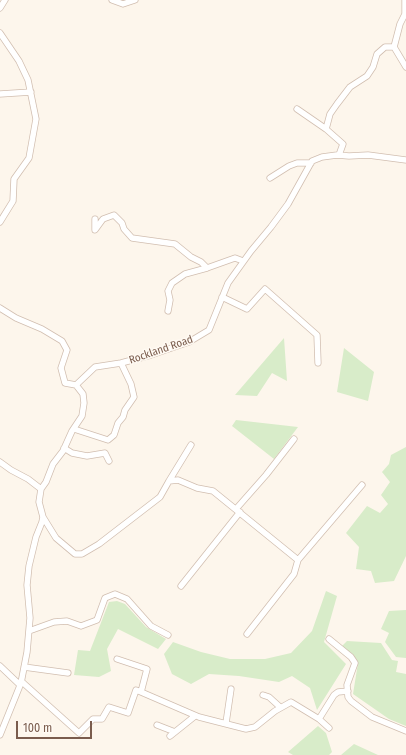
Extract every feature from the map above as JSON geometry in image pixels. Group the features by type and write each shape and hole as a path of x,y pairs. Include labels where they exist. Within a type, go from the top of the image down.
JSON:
{"street":[{"path":"0,8 5,0"},
{"path":"112,0 123,4 135,0"},
{"path":"405,0 405,14 400,24 394,47 406,67"},
{"path":"0,33 19,61 28,80 36,119 29,158 14,179 13,201 0,222"},
{"path":"326,129 330,114 350,87 362,80 370,71 376,54 385,47 394,47"},
{"path":"0,94 31,92"},
{"path":"297,109 326,129 343,144 339,155"},
{"path":"270,178 289,166 311,163 322,157 339,155 368,156 406,160"},
{"name":"Rockland Road","path":"76,386 95,367 151,356 197,338 208,330 228,283 288,204 311,163"},
{"path":"95,219 95,230 103,219 114,215 122,223 124,229 132,238 175,244 207,268"},
{"path":"168,311 170,300 168,291 172,284 185,274 235,258 244,260"},
{"path":"222,297 247,309 265,289 317,335 318,363"},
{"path":"0,308 16,318 42,329 62,341 67,350 61,368 65,383 76,386 83,394 84,403 82,416 53,464 46,482 41,489 39,502 42,522 36,537 29,566 27,585 30,618 27,652 20,683 0,735"},
{"path":"74,429 108,440 114,435 118,423 134,397 131,384 121,363"},
{"path":"181,586 294,439"},
{"path":"42,517 56,538 75,554 82,554 99,544 160,497 191,445"},
{"path":"64,448 72,453 87,456 105,453 109,461"},
{"path":"0,462 28,479 41,489"},
{"path":"169,481 178,480 197,488 212,491 298,560"},
{"path":"247,634 294,574 298,560 362,485 298,560"},
{"path":"29,631 54,622 67,621 80,626 97,620 105,598 114,594 127,599 151,626 168,635"},
{"path":"329,639 351,657 355,663 348,680 348,697 351,701 372,717 406,731"},
{"path":"117,659 147,669 142,692"},
{"path":"0,666 79,733 93,719 102,719 109,707 128,713 136,690 195,716 246,728 255,727 280,707 290,702 319,719 329,728"},
{"path":"24,667 68,673"},
{"path":"226,723 231,689"},
{"path":"319,719 334,695 338,692 348,691"},
{"path":"263,695 269,697 280,707"},
{"path":"170,736 195,716"},
{"path":"157,726 175,732"}],"green space":[{"path":"284,338 287,381 272,373 257,396 235,395"},
{"path":"344,348 374,372 368,401 337,392"},
{"path":"236,420 298,427 274,459 232,426"},
{"path":"406,447 406,556 394,581 375,583 371,571 356,569 359,547 346,533 367,506 380,513 388,504 381,495 390,482 382,472 389,464 391,455"},
{"path":"326,591 337,596 324,642 346,664 317,710 310,688 292,676 279,682 239,676 209,674 191,684 172,674 164,654 173,642 201,652 230,659 265,659 291,653 312,631"},
{"path":"117,601 125,604 146,627 166,639 158,649 118,629 107,649 111,671 99,677 74,675 78,650 90,651 109,602"},
{"path":"406,610 406,658 396,657 385,642 389,633 381,629 389,611"},
{"path":"347,641 381,643 392,660 398,661 396,672 406,674 406,726 389,719 353,694 358,663 341,647"},
{"path":"318,726 326,733 332,752 329,755 293,755 288,752"},
{"path":"354,744 378,755 341,755"}]}
